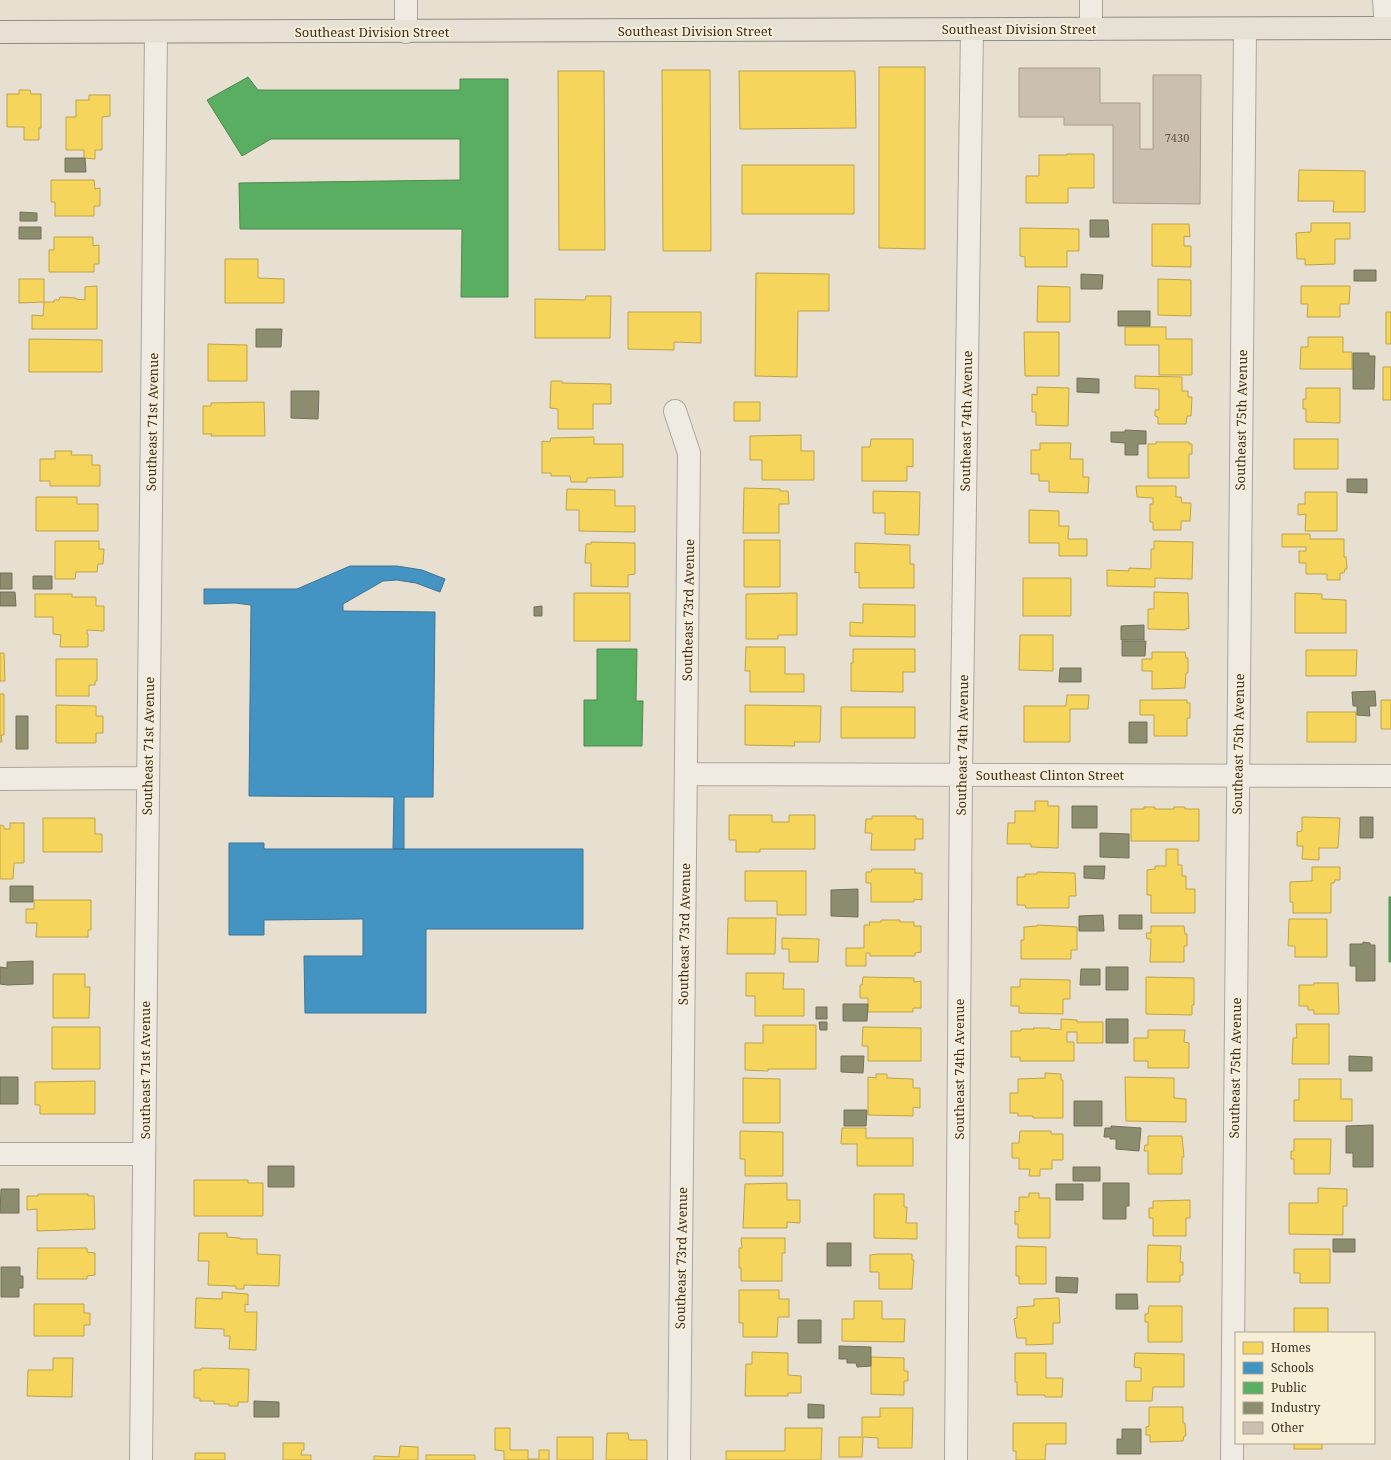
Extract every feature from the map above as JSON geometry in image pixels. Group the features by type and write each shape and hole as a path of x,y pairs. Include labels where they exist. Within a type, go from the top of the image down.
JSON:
{"main road":[{"name":"Southeast Division Street","path":"0,32 1388,28"}],"street":[{"path":"406,0 406,32"},
{"path":"1091,0 1091,29"},
{"path":"1384,0 1388,28"},
{"name":"Southeast 75th Avenue","path":"1232,1460 1245,29"},
{"name":"Southeast 74th Avenue","path":"956,1460 961,774 972,30"},
{"name":"Southeast 71st Avenue","path":"141,1460 156,32"},
{"name":"Southeast 73rd Avenue","path":"675,410 689,453 679,1460"},
{"name":"Southeast Clinton Street","path":"686,774 1391,776"},
{"path":"0,779 148,778"},
{"path":"0,1154 144,1154"}],"building: Homes":[{"path":"879,67 925,67 925,249 879,248"},
{"path":"662,70 710,70 711,251 663,251"},
{"path":"558,71 604,71 605,250 559,250"},
{"path":"739,71 855,71 856,128 740,129"},
{"path":"19,90 30,90 31,94 41,94 41,128 39,128 39,140 24,140 24,127 7,127 7,94 19,94"},
{"path":"89,95 110,95 110,116 102,117 102,150 95,150 95,159 84,158 84,150 66,150 66,117 76,117 76,100 89,100"},
{"path":"1094,154 1094,188 1068,188 1068,203 1026,203 1026,176 1039,176 1039,155"},
{"path":"742,165 854,165 854,214 742,214"},
{"path":"1299,170 1365,171 1365,212 1333,212 1334,201 1298,201"},
{"path":"51,180 94,180 95,189 100,188 100,206 94,206 94,216 55,216 55,202 51,202"},
{"path":"1311,223 1350,223 1350,239 1335,239 1335,264 1305,265 1305,259 1297,259 1296,233 1311,232"},
{"path":"1152,224 1189,224 1190,237 1184,236 1184,246 1191,246 1191,267 1152,266"},
{"path":"1020,228 1079,229 1079,251 1067,251 1067,267 1025,267 1025,257 1020,256"},
{"path":"54,237 93,237 93,246 99,245 99,264 94,264 94,272 49,272 49,250 54,250"},
{"path":"225,259 258,259 258,278 284,279 284,303 225,303"},
{"path":"756,273 829,274 829,311 798,311 797,377 755,376"},
{"path":"19,279 44,279 44,302 19,303"},
{"path":"1158,279 1191,280 1191,316 1158,315"},
{"path":"97,286 97,329 32,329 32,315 43,316 44,302 54,302 54,300 59,300 60,297 85,300 85,287"},
{"path":"1038,286 1070,287 1070,322 1037,322"},
{"path":"1301,286 1350,286 1349,304 1340,304 1340,317 1307,317 1308,304 1301,304"},
{"path":"586,296 611,296 610,338 535,338 535,299 585,300"},
{"path":"628,312 701,312 701,343 674,342 674,350 628,349"},
{"path":"1386,312 1391,312 1391,344 1386,344"},
{"path":"1125,327 1166,327 1166,339 1192,339 1192,375 1159,375 1159,345 1125,345"},
{"path":"1024,332 1059,332 1059,376 1025,376"},
{"path":"1308,337 1343,337 1343,352 1352,352 1352,369 1300,369 1301,347 1308,347"},
{"path":"29,339 102,340 102,372 29,372"},
{"path":"208,344 247,345 247,381 208,381"},
{"path":"1383,367 1391,367 1391,400 1383,400"},
{"path":"1135,376 1182,377 1182,391 1188,391 1188,397 1192,397 1191,416 1187,416 1186,424 1158,424 1158,417 1155,416 1155,410 1159,410 1159,389 1135,388"},
{"path":"551,381 562,381 562,383 611,384 611,404 593,404 593,429 558,429 558,409 550,408"},
{"path":"1037,387 1069,388 1068,426 1036,425 1036,412 1032,412 1032,394 1037,395"},
{"path":"1306,388 1340,388 1340,423 1306,422 1306,409 1303,409 1303,399 1306,399"},
{"path":"264,402 265,436 211,436 212,434 203,434 203,406 211,406 211,403"},
{"path":"734,402 760,402 760,421 734,421"},
{"path":"801,435 801,451 814,451 814,480 762,480 762,460 750,460 750,436"},
{"path":"594,437 594,444 623,444 623,477 587,478 587,482 571,482 570,476 551,476 551,473 542,473 542,441 550,442 551,438"},
{"path":"871,439 913,439 913,467 907,466 907,481 862,481 862,447 870,447"},
{"path":"1294,439 1338,439 1338,469 1294,469"},
{"path":"1156,442 1189,442 1189,444 1192,444 1192,454 1189,454 1189,478 1148,478 1148,444 1156,444"},
{"path":"1040,443 1071,443 1070,459 1083,459 1083,477 1089,477 1088,493 1049,492 1049,481 1039,481 1039,474 1031,474 1031,450 1040,450"},
{"path":"55,451 72,451 71,455 92,455 92,465 100,465 100,486 50,486 50,481 40,481 40,459 55,459"},
{"path":"1136,486 1176,486 1176,497 1181,497 1182,503 1191,503 1190,521 1181,521 1181,530 1153,530 1153,522 1150,522 1150,504 1153,504 1153,498 1137,497"},
{"path":"744,488 780,489 780,491 788,491 789,504 779,504 779,533 743,533"},
{"path":"567,489 615,490 615,506 635,506 635,532 579,531 579,510 566,510"},
{"path":"873,491 920,492 919,535 885,534 885,513 873,513"},
{"path":"1305,492 1337,492 1337,531 1305,531 1306,514 1298,515 1298,504 1305,504"},
{"path":"36,497 77,497 77,504 98,504 98,531 36,531"},
{"path":"1029,510 1059,511 1059,526 1069,526 1068,539 1087,539 1087,556 1059,556 1059,543 1029,543"},
{"path":"1282,534 1310,534 1310,539 1344,539 1344,557 1346,557 1347,569 1345,569 1344,573 1340,573 1340,580 1327,580 1327,574 1306,574 1306,563 1299,563 1299,551 1306,551 1306,547 1282,547"},
{"path":"744,540 780,540 780,587 744,587"},
{"path":"55,541 99,541 99,549 104,549 103,564 98,564 97,572 76,572 75,579 55,579"},
{"path":"1154,541 1193,542 1192,579 1155,578 1155,587 1107,586 1107,570 1129,571 1129,568 1151,569 1151,549 1154,549"},
{"path":"591,542 635,543 635,574 628,575 628,587 591,586 591,563 585,563 586,544 591,544"},
{"path":"855,543 910,545 910,564 914,564 914,588 859,588 859,572 855,573"},
{"path":"1023,578 1071,578 1071,616 1023,616"},
{"path":"1154,592 1188,593 1189,629 1148,629 1148,609 1154,609"},
{"path":"574,593 630,593 630,641 574,641"},
{"path":"797,593 797,635 778,635 778,639 746,639 746,594"},
{"path":"1295,593 1322,594 1322,599 1346,600 1346,633 1295,633"},
{"path":"35,594 72,594 72,597 96,597 96,606 104,606 104,631 87,630 88,647 60,647 61,635 53,634 53,617 35,617"},
{"path":"863,604 915,605 915,637 850,636 850,622 863,623"},
{"path":"1020,635 1053,635 1053,671 1019,670"},
{"path":"746,647 785,647 785,674 804,674 804,692 750,692 750,671 745,671"},
{"path":"853,649 915,649 915,672 903,672 903,692 851,691 851,663 853,663"},
{"path":"1306,650 1357,650 1356,676 1306,676"},
{"path":"1152,652 1185,652 1186,658 1188,658 1188,673 1186,673 1185,688 1152,689 1152,671 1142,671 1142,659 1152,659"},
{"path":"0,653 4,653 5,681 0,681"},
{"path":"56,659 97,659 97,681 95,681 95,685 89,685 89,696 56,696"},
{"path":"0,694 4,694 4,735 1,735 2,742 0,742"},
{"path":"1067,695 1089,695 1088,709 1070,709 1070,742 1024,742 1024,706 1066,706"},
{"path":"1140,700 1187,700 1187,703 1190,703 1190,718 1187,718 1187,736 1154,736 1154,715 1140,715"},
{"path":"1381,700 1391,700 1391,729 1381,729"},
{"path":"56,705 96,706 96,716 103,716 103,733 96,733 96,743 56,743"},
{"path":"745,705 821,706 820,742 794,742 795,746 745,745"},
{"path":"841,707 915,707 915,738 841,738"},
{"path":"1307,712 1356,712 1356,742 1307,742"},
{"path":"1035,801 1048,801 1048,806 1059,806 1058,848 1031,847 1031,844 1007,844 1008,823 1015,823 1015,811 1035,811"},
{"path":"1144,807 1155,807 1155,809 1174,809 1174,807 1185,807 1185,809 1199,809 1199,841 1131,841 1131,809 1144,809"},
{"path":"729,815 772,815 772,822 789,822 789,815 815,815 815,849 760,849 760,852 736,852 736,840 729,840"},
{"path":"872,816 916,816 916,819 923,819 923,839 915,839 915,850 871,850 872,833 865,833 866,819 872,819"},
{"path":"1302,817 1340,818 1338,848 1319,848 1319,860 1302,859 1303,846 1297,846 1297,832 1302,831"},
{"path":"43,818 95,818 95,834 102,834 102,852 43,852"},
{"path":"10,823 24,823 24,863 14,863 13,879 0,879 0,825 4,826 4,829 10,829"},
{"path":"1166,849 1178,849 1178,865 1182,865 1182,876 1186,876 1186,889 1195,889 1195,913 1151,913 1151,895 1147,895 1147,870 1155,869 1155,866 1166,866"},
{"path":"1312,867 1340,867 1340,880 1335,880 1334,883 1331,883 1331,913 1293,913 1293,902 1290,902 1290,882 1312,881"},
{"path":"872,869 915,869 915,873 922,873 922,900 914,899 914,902 871,902 871,883 866,883 866,872 871,872"},
{"path":"745,871 806,871 806,915 777,915 777,901 745,901"},
{"path":"1037,872 1075,873 1076,896 1069,896 1069,908 1026,908 1025,905 1017,905 1017,877 1025,877 1025,874 1037,874"},
{"path":"34,900 91,900 91,930 88,930 88,937 36,937 37,923 26,923 26,909 34,909"},
{"path":"728,918 776,918 775,954 727,954"},
{"path":"1289,919 1327,919 1327,957 1295,957 1295,946 1288,946"},
{"path":"881,920 914,922 914,926 921,926 921,952 915,953 915,956 870,956 870,953 866,953 866,966 846,966 846,948 864,948 864,925 870,925 869,922 881,922"},
{"path":"1037,925 1077,927 1077,950 1071,950 1071,959 1021,959 1021,940 1024,940 1024,927"},
{"path":"1151,926 1184,926 1185,934 1187,934 1187,946 1184,946 1184,962 1150,962 1151,939 1147,939 1146,933 1151,933"},
{"path":"782,938 819,939 818,962 789,962 789,949 782,949"},
{"path":"746,973 784,973 783,989 804,989 804,1016 755,1016 755,996 746,996"},
{"path":"53,974 85,974 85,987 90,987 89,1018 53,1018"},
{"path":"863,977 914,978 914,982 921,981 921,1008 913,1008 913,1012 868,1012 868,998 860,998 860,985 862,985"},
{"path":"1146,977 1194,978 1194,1005 1192,1005 1192,1015 1146,1014"},
{"path":"1020,979 1070,980 1070,999 1063,999 1063,1014 1019,1013 1019,1006 1011,1006 1011,987 1020,987"},
{"path":"1314,983 1338,983 1339,1014 1314,1014 1314,1010 1308,1010 1308,1006 1299,1006 1299,985 1314,985"},
{"path":"1061,1019 1077,1020 1077,1022 1103,1022 1103,1043 1077,1043 1077,1032 1067,1032 1067,1042 1074,1042 1074,1061 1020,1061 1020,1057 1011,1057 1011,1031 1034,1029 1033,1028 1050,1028 1061,1030"},
{"path":"1296,1024 1329,1024 1329,1064 1292,1064 1293,1038 1297,1038"},
{"path":"763,1025 816,1025 816,1069 768,1069 768,1071 745,1070 745,1043 763,1043"},
{"path":"52,1027 100,1027 100,1069 52,1069"},
{"path":"863,1027 921,1028 921,1061 868,1061 868,1046 862,1046"},
{"path":"1148,1030 1185,1030 1184,1042 1189,1043 1189,1068 1148,1068 1148,1061 1134,1061 1134,1038 1148,1038"},
{"path":"1045,1073 1061,1074 1061,1080 1063,1080 1063,1118 1033,1118 1033,1116 1018,1116 1018,1113 1010,1113 1010,1093 1018,1093 1018,1079 1045,1078"},
{"path":"876,1074 887,1074 887,1078 913,1079 913,1088 920,1088 920,1108 913,1107 913,1116 868,1115 868,1077 876,1078"},
{"path":"1125,1077 1174,1078 1174,1098 1186,1099 1186,1122 1126,1121"},
{"path":"743,1078 780,1079 780,1123 743,1123"},
{"path":"1299,1079 1341,1079 1341,1099 1352,1099 1352,1121 1294,1121 1294,1100 1299,1100"},
{"path":"95,1081 95,1114 40,1114 40,1105 35,1105 35,1082"},
{"path":"842,1128 866,1128 866,1138 913,1138 913,1166 857,1166 857,1144 841,1144"},
{"path":"740,1131 783,1132 783,1176 745,1176 745,1159 740,1159"},
{"path":"1020,1131 1051,1131 1051,1134 1063,1134 1063,1160 1052,1160 1052,1169 1040,1169 1040,1176 1029,1176 1030,1169 1019,1169 1019,1158 1012,1158 1012,1143 1019,1143"},
{"path":"1148,1136 1182,1136 1184,1157 1182,1157 1182,1174 1148,1174 1148,1151 1144,1151 1145,1145 1148,1145"},
{"path":"1294,1139 1331,1139 1330,1174 1294,1174 1294,1159 1291,1159 1291,1151 1294,1151"},
{"path":"194,1180 248,1180 248,1183 263,1183 263,1216 194,1216"},
{"path":"787,1183 787,1200 800,1200 800,1223 787,1222 787,1228 743,1228 745,1184"},
{"path":"1318,1188 1347,1189 1347,1206 1343,1206 1343,1235 1289,1234 1289,1203 1318,1203"},
{"path":"1029,1193 1039,1193 1039,1198 1050,1198 1050,1238 1018,1238 1018,1224 1015,1224 1015,1211 1019,1212 1019,1197 1029,1197"},
{"path":"38,1194 88,1194 88,1196 94,1196 95,1229 37,1231 37,1209 27,1210 27,1196 38,1196"},
{"path":"874,1194 904,1194 904,1207 907,1207 906,1223 917,1223 917,1239 874,1238"},
{"path":"1190,1200 1190,1218 1186,1218 1186,1236 1153,1236 1153,1218 1149,1218 1149,1208 1153,1208 1153,1201"},
{"path":"199,1233 227,1233 227,1237 257,1239 257,1254 280,1255 279,1286 244,1285 244,1289 236,1289 236,1286 208,1285 209,1261 198,1261"},
{"path":"741,1238 785,1238 785,1253 782,1253 782,1281 741,1281 741,1268 739,1268 739,1248 742,1248"},
{"path":"1148,1245 1181,1246 1180,1262 1183,1262 1183,1275 1180,1275 1180,1282 1147,1282"},
{"path":"1016,1246 1046,1247 1046,1284 1019,1284 1019,1276 1016,1276"},
{"path":"38,1248 87,1248 87,1252 95,1253 95,1275 87,1276 87,1279 37,1279"},
{"path":"1294,1249 1330,1249 1330,1283 1300,1283 1300,1273 1294,1273"},
{"path":"912,1254 912,1260 914,1260 912,1289 879,1289 879,1272 870,1272 870,1255"},
{"path":"739,1290 779,1290 779,1299 789,1299 789,1317 778,1317 777,1337 743,1337 743,1323 739,1323"},
{"path":"222,1292 248,1294 248,1305 245,1304 245,1312 257,1312 256,1350 229,1349 230,1336 224,1336 224,1329 195,1328 196,1298 222,1299"},
{"path":"1059,1298 1060,1323 1053,1323 1053,1344 1026,1345 1026,1338 1017,1338 1014,1319 1017,1318 1017,1307 1034,1306 1034,1299"},
{"path":"854,1301 882,1301 882,1319 905,1319 904,1342 842,1341 842,1319 854,1319"},
{"path":"34,1304 84,1304 84,1313 90,1313 90,1325 84,1325 84,1336 34,1336"},
{"path":"1149,1306 1182,1306 1182,1342 1148,1342 1148,1322 1145,1322 1145,1314 1148,1314"},
{"path":"1294,1308 1328,1308 1328,1332 1294,1332"},
{"path":"752,1352 788,1353 788,1375 801,1376 801,1393 788,1393 788,1396 745,1396 746,1364 752,1364"},
{"path":"1015,1353 1046,1353 1046,1378 1063,1378 1062,1397 1045,1397 1045,1395 1017,1395 1017,1382 1015,1382"},
{"path":"1135,1353 1184,1354 1184,1387 1153,1387 1152,1401 1126,1401 1126,1381 1141,1381 1141,1368 1134,1367"},
{"path":"871,1357 904,1358 904,1371 908,1371 908,1381 904,1381 904,1395 871,1394"},
{"path":"53,1358 73,1358 72,1397 27,1396 28,1370 53,1370"},
{"path":"201,1368 249,1369 248,1402 238,1402 238,1406 229,1406 229,1404 214,1404 214,1401 200,1401 200,1398 194,1398 194,1370 201,1370"},
{"path":"1149,1407 1183,1407 1183,1423 1185,1423 1186,1436 1184,1436 1183,1441 1150,1442 1150,1435 1146,1435 1146,1427 1149,1426"},
{"path":"880,1408 913,1408 912,1448 878,1448 878,1438 863,1437 862,1457 839,1457 839,1437 862,1437 862,1417 880,1417"},
{"path":"1013,1423 1066,1423 1066,1444 1046,1444 1045,1460 1016,1460 1016,1451 1013,1451"},
{"path":"495,1428 510,1428 510,1450 528,1450 528,1459 539,1459 539,1450 549,1450 549,1460 504,1460 504,1451 495,1450"},
{"path":"785,1428 822,1428 821,1460 726,1460 726,1451 785,1451"},
{"path":"607,1433 628,1433 629,1440 647,1440 647,1460 606,1460"},
{"path":"557,1437 593,1437 593,1460 557,1460"},
{"path":"283,1443 304,1443 304,1450 302,1450 301,1455 311,1455 311,1460 283,1460"},
{"path":"1294,1444 1322,1444 1322,1449 1294,1449"},
{"path":"400,1446 418,1447 418,1460 374,1460 374,1456 399,1457"},
{"path":"195,1453 225,1453 225,1460 195,1460"},
{"path":"426,1455 475,1455 475,1460 426,1460"}],"building: Schools":[{"path":"350,566 397,566 422,570 445,579 440,592 416,583 397,580 383,581 343,604 343,611 435,612 433,797 404,797 404,849 393,849 394,797 249,796 251,605 235,603 204,604 204,589 297,589"},
{"path":"229,843 264,843 264,849 583,849 583,929 426,929 426,1013 305,1013 304,956 363,956 363,919 264,920 264,935 229,935"}],"building: Public":[{"path":"248,77 258,90 460,90 460,79 508,79 508,297 461,297 462,229 240,229 239,183 460,180 460,139 271,139 242,156 207,100"},
{"path":"597,649 637,649 636,701 643,701 642,746 584,746 584,700 597,700"},
{"path":"1389,897 1391,897 1391,962 1389,962"}],"building: Industry":[{"path":"65,158 85,158 86,172 65,172"},
{"path":"20,212 37,213 37,221 20,221"},
{"path":"1090,220 1108,220 1109,237 1090,237"},
{"path":"19,227 41,227 41,239 19,239"},
{"path":"1354,270 1376,270 1376,281 1354,281"},
{"path":"1081,274 1103,275 1102,289 1081,289"},
{"path":"1118,311 1150,311 1150,326 1118,326"},
{"path":"256,329 282,329 281,347 256,347"},
{"path":"1353,353 1369,353 1369,356 1375,356 1374,389 1353,389"},
{"path":"1077,378 1099,379 1099,393 1077,392"},
{"path":"291,391 319,391 318,419 291,418"},
{"path":"1125,430 1146,431 1146,444 1138,444 1138,455 1125,455 1125,443 1111,442 1111,432 1125,432"},
{"path":"1347,479 1367,479 1367,493 1347,492"},
{"path":"0,573 12,573 12,589 0,589"},
{"path":"33,576 52,576 52,589 33,589"},
{"path":"0,592 15,592 16,606 0,606"},
{"path":"542,606 542,616 534,616 534,607"},
{"path":"1144,625 1144,640 1121,640 1121,626"},
{"path":"1122,641 1146,641 1145,656 1122,656"},
{"path":"1060,668 1081,668 1081,682 1059,682"},
{"path":"1375,691 1376,706 1369,706 1370,716 1357,715 1357,706 1353,706 1352,692"},
{"path":"16,716 28,716 28,749 16,749"},
{"path":"1129,722 1147,722 1147,743 1129,743"},
{"path":"1072,806 1097,806 1097,828 1072,828"},
{"path":"1360,817 1373,817 1373,838 1360,838"},
{"path":"1100,833 1129,834 1129,858 1100,857"},
{"path":"1084,866 1105,866 1104,879 1084,878"},
{"path":"10,886 33,886 33,902 10,902"},
{"path":"858,889 858,917 831,916 831,890"},
{"path":"1103,915 1104,931 1079,931 1079,916"},
{"path":"1119,915 1142,915 1142,929 1119,929"},
{"path":"1363,942 1370,943 1370,945 1375,945 1375,981 1356,981 1356,966 1350,966 1350,944 1363,944"},
{"path":"33,961 33,984 0,984 0,967 7,968 7,962"},
{"path":"1106,967 1128,967 1128,990 1106,990"},
{"path":"1081,969 1100,969 1100,985 1080,985"},
{"path":"843,1004 868,1004 867,1021 843,1021"},
{"path":"816,1007 827,1007 827,1019 816,1019"},
{"path":"1106,1019 1128,1019 1128,1043 1106,1043"},
{"path":"819,1022 827,1022 827,1030 820,1030"},
{"path":"841,1056 864,1056 863,1073 841,1072"},
{"path":"1349,1056 1372,1057 1372,1071 1349,1071"},
{"path":"0,1077 18,1077 18,1104 0,1104"},
{"path":"1074,1101 1102,1101 1102,1126 1074,1126"},
{"path":"844,1110 867,1110 866,1126 844,1126"},
{"path":"1373,1125 1373,1167 1353,1167 1353,1153 1346,1153 1346,1126"},
{"path":"1111,1126 1141,1128 1139,1151 1116,1149 1116,1139 1104,1137 1105,1128 1111,1128"},
{"path":"268,1166 294,1166 294,1187 268,1187"},
{"path":"1073,1167 1100,1167 1100,1181 1073,1181"},
{"path":"1103,1183 1129,1183 1129,1206 1126,1206 1126,1219 1103,1219"},
{"path":"1056,1184 1083,1184 1083,1200 1056,1200"},
{"path":"1,1189 19,1189 19,1213 0,1213"},
{"path":"1333,1239 1355,1239 1355,1252 1333,1252"},
{"path":"827,1243 851,1243 851,1266 827,1266"},
{"path":"1,1267 20,1267 20,1276 23,1276 23,1288 19,1288 19,1297 1,1297"},
{"path":"1056,1277 1078,1278 1077,1293 1056,1292"},
{"path":"1116,1294 1137,1294 1138,1309 1116,1309"},
{"path":"798,1320 821,1320 821,1343 798,1343"},
{"path":"839,1346 871,1347 871,1366 857,1367 856,1363 847,1363 847,1359 839,1359"},
{"path":"254,1401 279,1402 279,1417 254,1417"},
{"path":"808,1404 824,1405 824,1418 808,1418"},
{"path":"1122,1429 1141,1429 1141,1454 1117,1454 1117,1439 1122,1439"}],"building: Other":[{"path":"1019,68 1100,68 1100,103 1140,103 1140,149 1153,149 1153,75 1201,75 1200,204 1113,203 1113,125 1064,125 1064,117 1019,117"}]}
